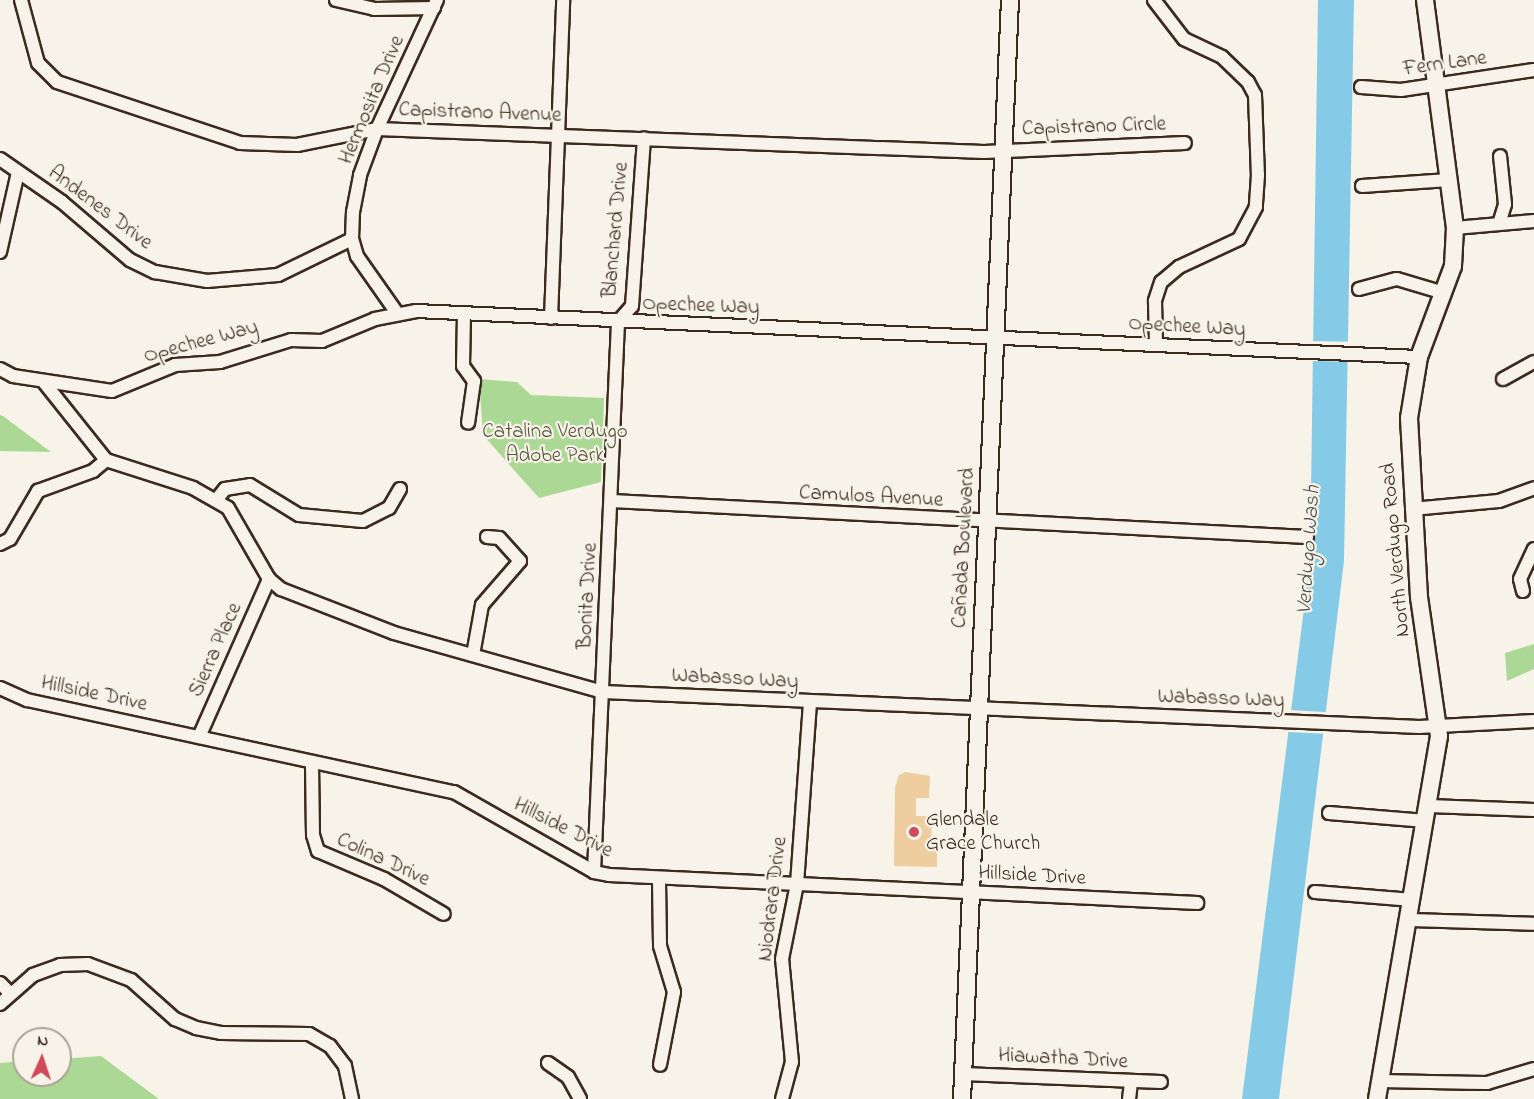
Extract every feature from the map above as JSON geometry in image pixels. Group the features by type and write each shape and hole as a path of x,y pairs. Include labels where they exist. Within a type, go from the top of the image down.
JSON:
{"main road":[{"name":"Cañada Boulevard","path":"962,1099 989,523 1010,0"},
{"name":"North Verdugo Road","path":"1377,1099 1428,814 1438,727 1412,509 1408,418 1419,357 1453,266 1455,228 1425,0"}],"street":[{"name":"Capistrano Avenue","path":"21,0 38,63 57,82 240,143 297,145 377,129 1005,150"},
{"path":"336,0 374,9 435,4"},
{"path":"550,318 555,134 563,0"},
{"path":"1154,0 1184,39 1222,57 1248,82 1255,95 1258,175 1256,207 1239,239 1179,267 1161,282 1155,301 1156,345"},
{"name":"Hermosita Drive","path":"397,313 366,273 352,239 360,175 377,129 435,4"},
{"name":"Fern Lane","path":"1361,87 1438,86 1534,70"},
{"name":"Blanchard Drive","path":"618,322 632,306 644,138"},
{"name":"Capistrano Circle","path":"1005,150 1093,150 1185,143"},
{"path":"1500,156 1505,204 1514,222"},
{"name":"Andenes Drive","path":"0,159 62,202 130,260 182,278 207,281 278,275 352,239"},
{"path":"0,252 18,172"},
{"path":"1362,186 1449,180"},
{"path":"1499,224 1505,204"},
{"path":"1455,228 1534,221"},
{"path":"1359,289 1397,279 1444,293"},
{"name":"Opechee Way","path":"0,369 13,376 112,391 175,365 220,362 291,340 322,341 397,313 464,314 1419,357"},
{"path":"464,314 462,366 474,381 468,423"},
{"name":"Bonita Drive","path":"594,872 612,501 618,322"},
{"path":"1503,379 1534,362"},
{"path":"43,381 106,460 217,499 238,521 269,579"},
{"path":"0,544 10,539 38,491 93,471 106,460"},
{"path":"217,499 225,489 250,484 299,515 363,521 389,508 400,489"},
{"path":"1412,509 1499,501 1533,491"},
{"name":"Camulos Avenue","path":"612,501 989,523 1307,537"},
{"path":"473,655 482,605 520,561 499,538 487,537"},
{"path":"1523,591 1520,579 1534,549"},
{"name":"Wabasso Way","path":"269,579 281,589 394,633 603,692 1438,727 1534,721"},
{"name":"Sierra Place","path":"199,736 269,579"},
{"name":"Hillside Drive","path":"0,688 27,700 199,736 312,764 454,792 594,872 658,881 797,884 1197,903"},
{"name":"Niodrara Drive","path":"782,1099 792,1062 782,959 797,884 810,702"},
{"name":"Colina Drive","path":"312,764 313,835 318,851 384,879 444,914"},
{"path":"1329,813 1428,814 1534,810"},
{"path":"658,881 660,946 674,992 660,1065"},
{"path":"1315,892 1413,900"},
{"path":"1409,920 1534,924"},
{"path":"0,1004 33,975 60,966 88,964 112,971 131,980 175,1019 196,1028 221,1033 309,1034 330,1046 345,1066 352,1099"},
{"path":"0,983 10,993"},
{"path":"548,1063 568,1077 580,1099"},
{"path":"1380,1082 1487,1083 1534,1069"},
{"name":"Hiawatha Drive","path":"963,1074 1161,1082"},
{"path":"1129,1099 1131,1082"}],"green space":[{"name":"Catalina Verdugo Adobe Park","path":"479,379 517,382 531,395 604,398 601,482 539,498 483,435"},
{"path":"0,415 3,416 51,452 0,451"},
{"path":"1534,644 1534,669 1507,681 1505,653"},
{"path":"101,1056 159,1099 0,1099 0,1063 12,1062 12,1087 72,1087 72,1058"}],"water":[{"path":"1318,0 1354,0 1344,561 1279,1099 1242,1099 1310,561"}],"pier":[{"path":"1311,341 1352,342 1352,362 1311,361"},
{"path":"1289,710 1330,712 1329,734 1288,732"}],"building":[{"name":"Glendale Grace Church","path":"906,772 930,776 929,798 916,798 916,816 932,816 931,847 937,848 937,867 894,866 895,788 899,775"}],"place":[{"name":"Glendale Grace Church","path":"914,832"}],"water label":[{"name":"Verdugo Wash","path":"1310,550"}]}
